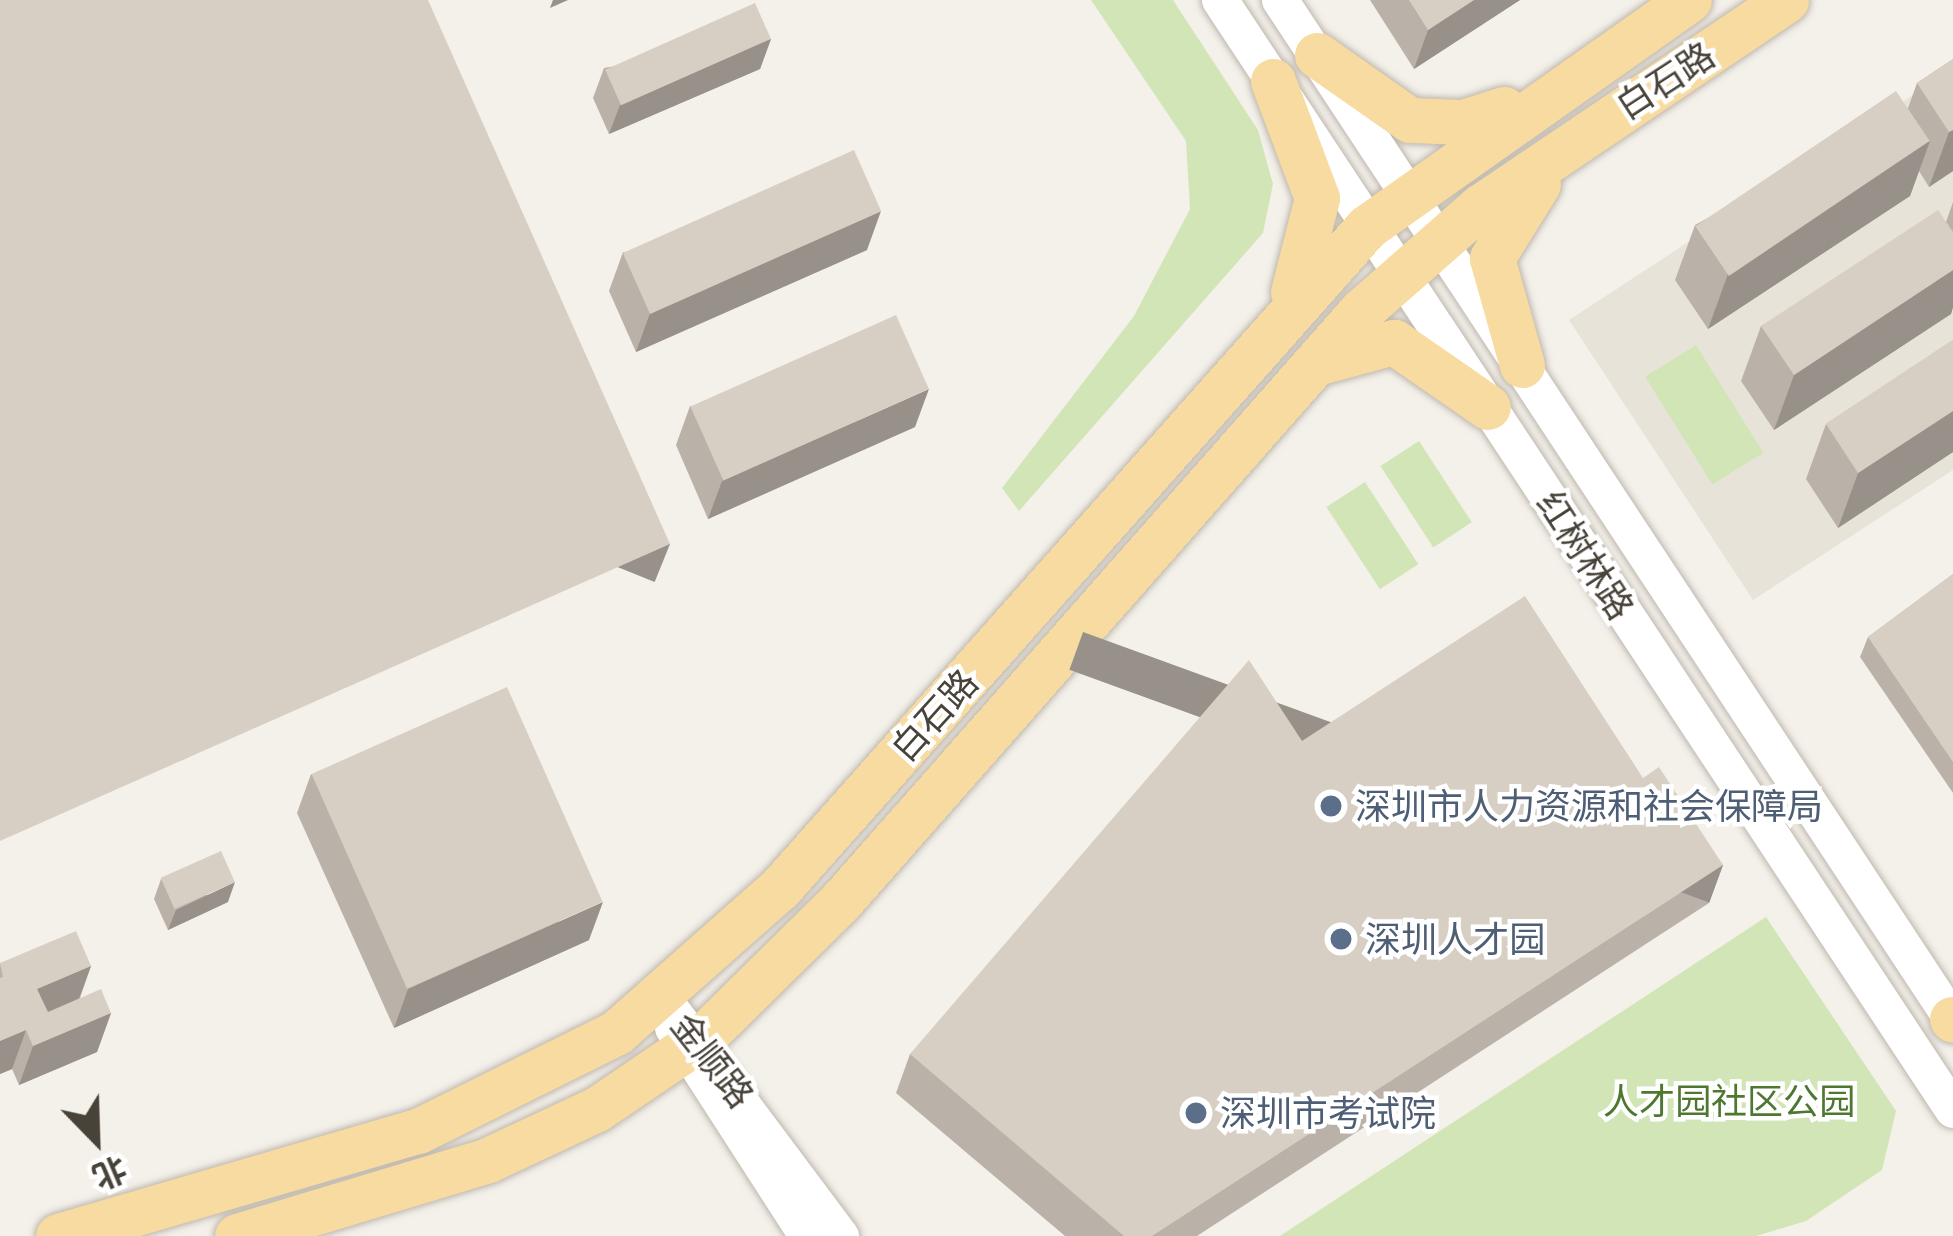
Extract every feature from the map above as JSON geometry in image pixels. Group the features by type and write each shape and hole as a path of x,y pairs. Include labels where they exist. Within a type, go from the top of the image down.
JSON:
{"main road":[{"name":"白石路","path":"58,1236 418,1131 574,1059 662,997 794,872 1287,306 1367,227 1406,192 1689,0"},
{"name":"白石路","path":"237,1236 488,1160 692,1045 840,902 1308,367 1400,276 1438,241 1582,135 1786,0"},
{"path":"1317,55 1385,108 1437,125 1557,89"},
{"path":"1273,81 1317,198 1287,306"},
{"path":"1522,365 1494,292 1496,238 1582,135"},
{"path":"1308,367 1394,342 1488,406"}],"street":[{"name":"红树林路","path":"1220,0 1953,1110"},
{"name":"红树林路","path":"1280,0 1952,1020"},
{"name":"金顺路","path":"662,997 807,1236"},
{"name":"金顺路","path":"692,1045 841,1236"}],"shaded area":[{"path":"1953,69 1953,470 1753,600 1569,320"}],"green space":[{"path":"1091,0 1173,0 1258,130 1273,184 1263,233 1019,511 1002,488 1134,316 1190,209 1186,141"},
{"path":"1696,345 1763,453 1712,484 1645,377"},
{"path":"1419,441 1472,522 1433,547 1380,466"},
{"path":"1365,482 1418,564 1380,589 1326,507"},
{"name":"人才园社区公园","path":"1766,917 1896,1111 1882,1170 1806,1221 1756,1236 1280,1236"}],"building":[{"path":"0,0 428,0 670,544 0,841"},
{"path":"1409,0 1474,0 1428,30"},
{"path":"755,3 771,39 621,105 605,70"},
{"path":"1953,59 1953,130 1949,132 1917,83"},
{"path":"1896,91 1930,141 1729,276 1695,226"},
{"path":"854,150 881,211 650,314 623,253"},
{"path":"1938,210 1953,232 1953,270 1794,375 1761,326"},
{"path":"896,315 929,389 723,481 690,407"},
{"path":"1953,340 1953,411 1858,473 1826,424"},
{"path":"1953,574 1953,762 1868,637"},
{"name":"深圳人才园","path":"1525,596 1643,778 1659,767 1723,865 1152,1236 1124,1236 910,1054 1249,660 1302,741"},
{"path":"507,687 603,902 407,989 312,774"},
{"path":"221,851 235,882 175,909 161,878"},
{"path":"76,931 91,966 37,989 48,1012 101,989 111,1013 33,1046 26,1030 0,1041 0,963"}],"place":[{"name":"深圳市人力资源和社会保障局","path":"1331,806"},
{"name":"深圳人才园","path":"1341,939"},
{"name":"深圳市考试院","path":"1196,1113"}]}
